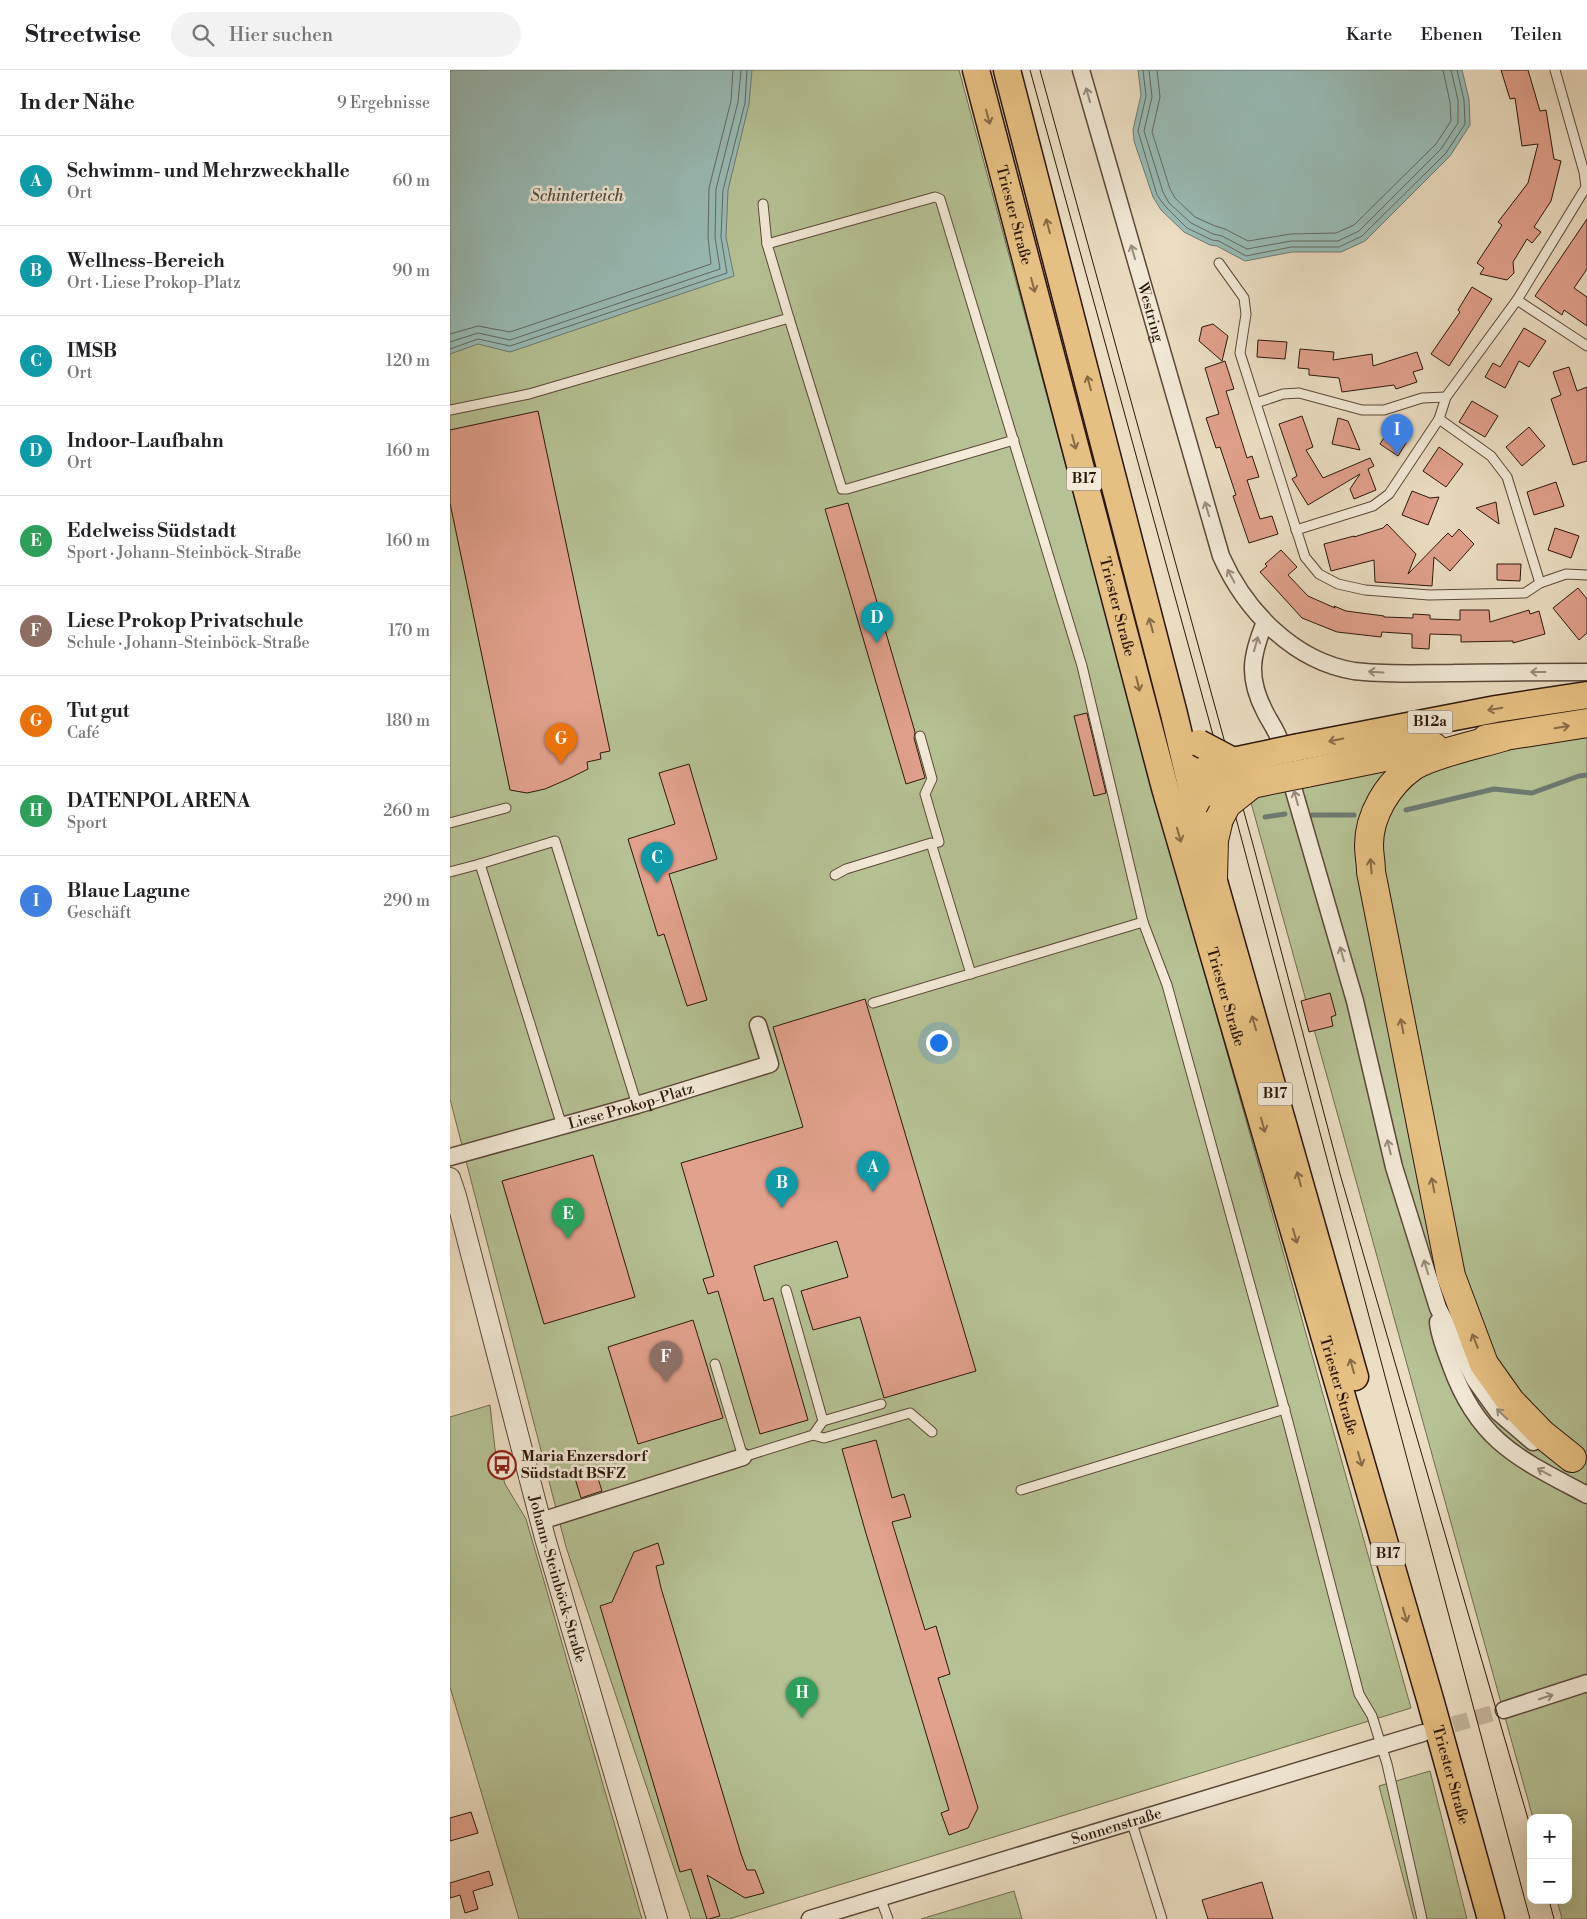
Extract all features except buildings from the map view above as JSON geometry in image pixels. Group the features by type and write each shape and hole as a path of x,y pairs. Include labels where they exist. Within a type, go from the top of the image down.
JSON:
{"highway":[{"path":"1200,783 1254,783 1433,748 1587,723"},
{"path":"1503,737 1436,757 1413,767 1388,790 1374,818 1369,843 1371,872 1451,1276 1484,1364 1511,1402 1542,1434 1579,1462"},
{"path":"1213,878 1214,840 1219,819 1227,804 1254,783"}],"main road":[{"name":"Triester Straße","path":"976,70 1165,788 1427,1689 1490,1919"},
{"name":"Triester Straße","path":"1007,70 1174,714 1200,783 1213,878 1446,1694 1507,1919"},
{"name":"B12a","path":"1200,783 1233,760 1496,709 1587,695"},
{"path":"1174,714 1199,743 1233,760"},
{"path":"1165,788 1200,783"}],"street":[{"name":"Westring","path":"1081,70 1221,556 1230,577 1265,622 1288,642 1307,653 1330,664 1354,671 1407,673 1587,672"},
{"path":"1265,622 1252,660 1254,682 1265,712 1278,736 1355,1001 1394,1167 1438,1308 1475,1380 1498,1412 1534,1442 1579,1462"},
{"name":"Liese Prokop-Platz","path":"450,1157 637,1105 770,1064 758,1025"},
{"name":"Johann-Steinböck-Straße","path":"450,1178 541,1521 656,1919"},
{"path":"1438,1308 1438,1324 1445,1351 1460,1388 1480,1421 1491,1434 1521,1460 1587,1495"},
{"path":"541,1521 743,1457"},
{"path":"1504,1710 1587,1683"},
{"name":"Sonnenstraße","path":"810,1919 1131,1820 1423,1733"}],"lane":[{"path":"1296,530 1373,506 1389,494 1438,419 1446,397 1517,300 1586,188 1584,172 1555,70"},
{"path":"768,244 935,196 941,200 1082,666 1143,922 1166,985 1285,1409 1360,1694 1372,1716 1382,1746 1422,1919"},
{"path":"763,204 768,244 842,489 1014,440"},
{"path":"1219,263 1244,298 1246,314 1240,340 1240,353 1304,557 1319,574 1338,584 1365,590 1429,595 1525,593 1540,583 1566,574 1587,575"},
{"path":"1517,300 1587,346"},
{"path":"450,410 529,394 789,318"},
{"path":"1256,403 1283,394 1299,393 1362,410 1384,410 1422,398 1446,397"},
{"path":"1438,419 1492,456 1508,477 1540,583"},
{"path":"835,875 846,869 938,842 925,794 932,779 920,736"},
{"path":"450,823 506,808"},
{"path":"450,872 555,841 637,1105"},
{"path":"932,844 971,974"},
{"path":"480,864 562,1126"},
{"path":"873,1003 1143,922"},
{"path":"786,1290 824,1421"},
{"path":"715,1364 743,1457 813,1435 824,1438 910,1413 932,1432"},
{"path":"813,1435 824,1421 881,1404"},
{"path":"1021,1490 1285,1409"},
{"path":"1131,1820 1162,1919"},
{"path":"880,1897 888,1919"}],"green space":[{"path":"450,70 959,70 1152,785 1411,1708 729,1919 691,1919 566,1547 450,1099"},
{"path":"1587,735 1587,1919 1562,1919 1558,1904 1572,1904 1572,1814 1532,1814 1250,799 1262,794 1394,766"},
{"path":"490,1405 495,1449 505,1484 526,1519 642,1919 519,1919 450,1687 450,1417"},
{"path":"1430,1771 1467,1919 1414,1919 1379,1786"},
{"path":"1014,1891 1022,1919 921,1919"}],"water":[{"name":"Schinterteich","path":"450,70 752,70 749,104 728,190 726,237 734,276 510,352 478,344 450,354"},
{"path":"1138,70 1462,70 1469,99 1470,125 1450,156 1365,241 1341,252 1292,252 1245,261 1217,246 1210,245 1184,232 1161,210 1153,197 1134,141 1133,130 1141,95"}],"waterway":[{"path":"1406,810 1494,789 1532,793 1579,776 1587,775"},
{"path":"1265,817 1285,814"},
{"path":"1312,815 1354,815"}],"tunnel":[{"path":"1430,1731 1504,1710"}],"tram line":[{"path":"1030,70 1237,822 1530,1919"},
{"path":"1040,70 1255,852 1340,1174 1527,1815"},
{"path":"1550,1904 1554,1919"}],"place":[{"name":"Blaue Lagune","path":"1397,455"},
{"name":"Indoor-Laufbahn","path":"877,643"},
{"name":"Tut gut","path":"561,764"},
{"name":"IMSB","path":"657,883"},
{"name":"Schwimm- und Mehrzweckhalle","path":"873,1192"},
{"name":"Wellness-Bereich","path":"782,1208"},
{"name":"Edelweiss Südstadt","path":"568,1239"},
{"name":"Liese Prokop Privatschule","path":"666,1382"},
{"name":"Maria Enzersdorf Südstadt BSFZ","path":"502,1465"},
{"name":"DATENPOL ARENA","path":"802,1718"}]}
